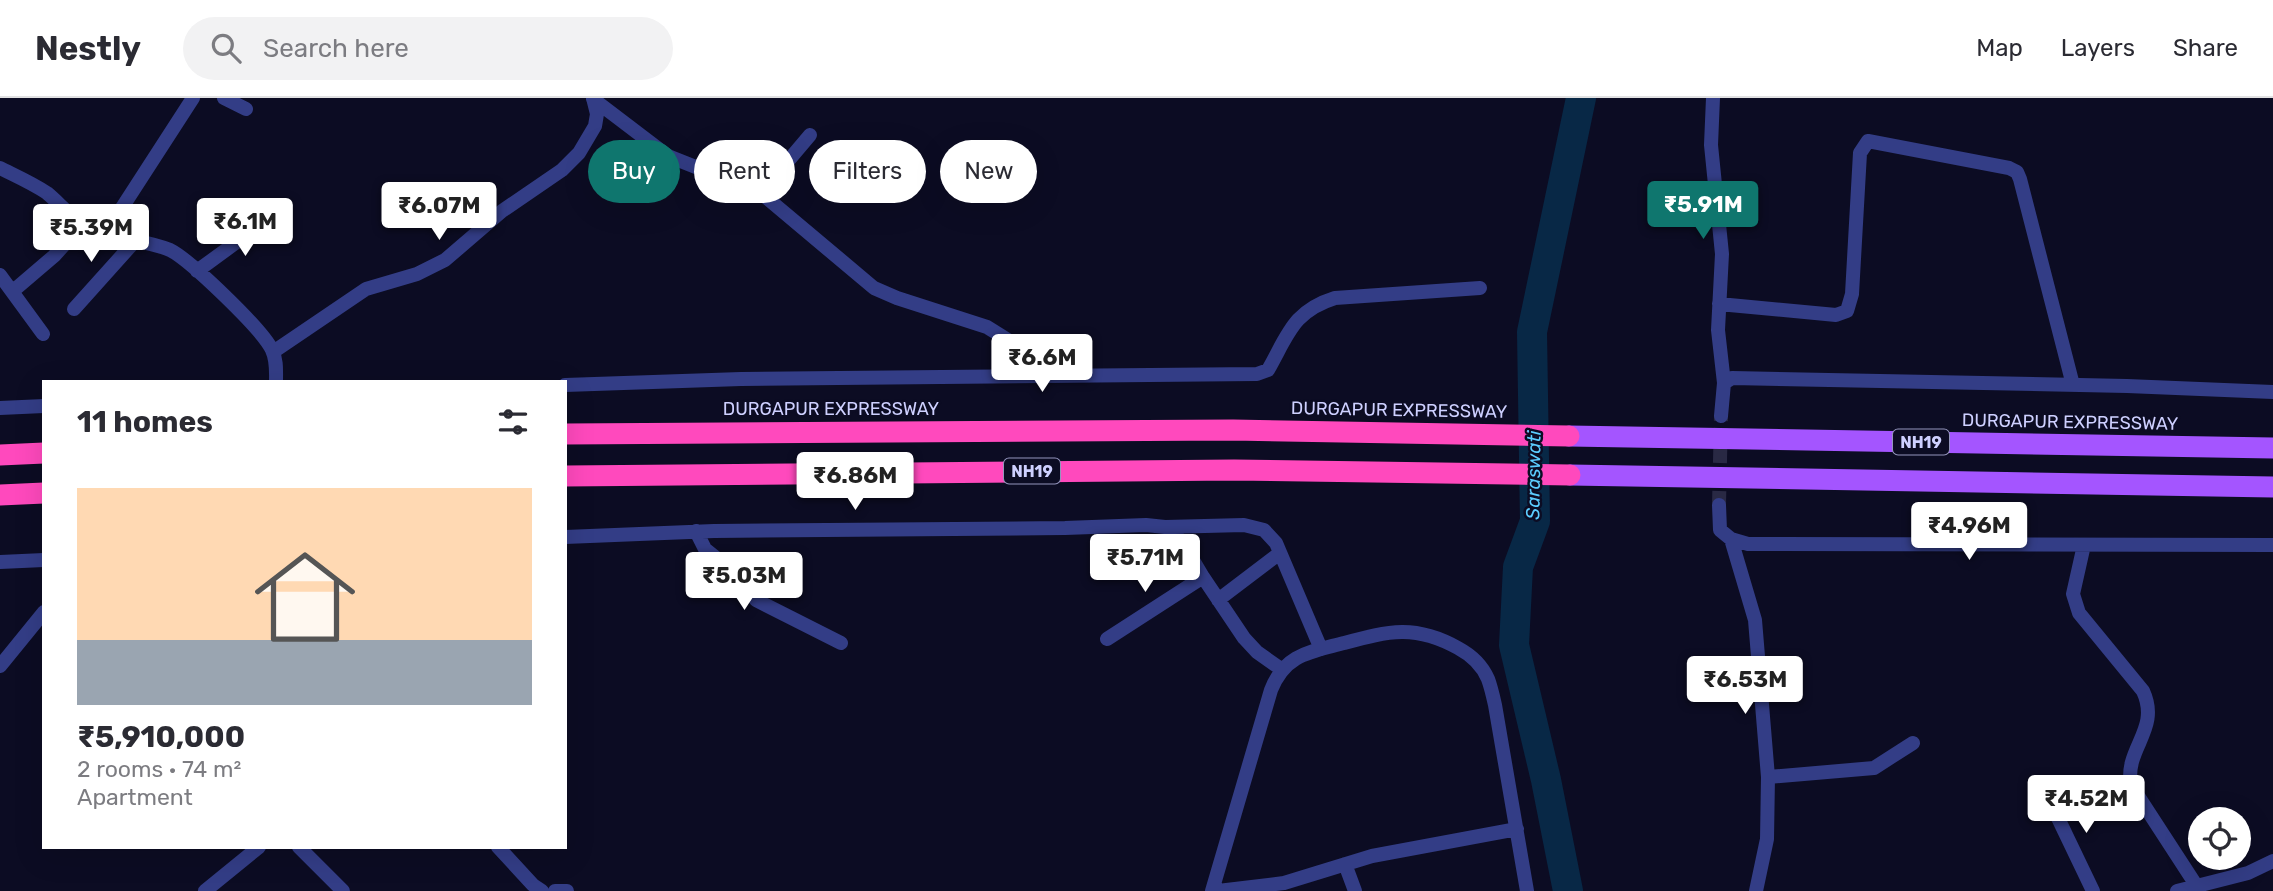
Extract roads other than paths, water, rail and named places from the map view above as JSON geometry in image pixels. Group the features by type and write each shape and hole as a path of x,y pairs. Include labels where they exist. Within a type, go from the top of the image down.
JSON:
{"highway":[{"name":"DURGAPUR EXPRESSWAY","path":"567,434 1233,430 1569,436"},
{"path":"0,455 42,453"},
{"name":"NH19","path":"567,476 1221,470 1570,475"},
{"path":"0,495 42,493"}],"main road":[{"name":"DURGAPUR EXPRESSWAY","path":"1569,436 2273,448"},
{"name":"NH19","path":"1570,475 2273,487"}],"street":[{"path":"105,234 193,98"},
{"path":"224,98 246,109"},
{"path":"1713,98 1712,145 1722,254 1718,330 1724,383 1721,416"},
{"path":"593,99 668,156 694,166"},
{"path":"273,352 366,289 417,274 445,260 502,211 562,170 579,153 595,126 597,114 593,99"},
{"path":"795,153 810,135"},
{"path":"1719,304 1836,315 1847,311 1852,294 1860,153 1868,141 2009,168 2017,172 2020,179 2073,385"},
{"path":"3,173 47,193 83,224 105,234 172,251 253,325 273,352 276,380"},
{"path":"773,203 874,288 897,299 986,327 1000,334 1046,376"},
{"path":"197,271 271,217"},
{"path":"13,291 54,256 83,224"},
{"path":"74,309 135,241"},
{"path":"0,275 43,334"},
{"path":"567,385 741,379 1257,374 1268,370 1296,321 1318,303 1335,298 1480,288"},
{"path":"1724,383 1732,378 2273,392"},
{"path":"0,408 42,406"},
{"path":"1719,505 1720,530 1731,540 1748,544 2273,545"},
{"path":"567,537 696,531 1244,525 1255,527 1270,536 1280,553 1321,649"},
{"path":"1165,527 1187,550 1244,638 1257,652 1281,669"},
{"path":"696,531 705,548 735,573 756,600 841,643"},
{"path":"1731,540 1755,620 1768,778 1767,839 1756,891"},
{"path":"2084,545 2073,594 2079,613 2143,691 2148,703 2150,716 2130,767 2132,785 2196,885"},
{"path":"1218,600 1280,553"},
{"path":"0,562 42,560"},
{"path":"1107,639 1203,577"},
{"path":"0,666 42,614"},
{"path":"1212,891 1271,690 1281,669 1301,654 1383,632 1421,632 1454,646 1479,664 1488,678 1527,891"},
{"path":"1768,778 1874,768 1913,743"},
{"path":"2046,793 2093,891"},
{"path":"1218,891 1284,883 1382,854 1517,830"},
{"path":"205,891 256,849"},
{"path":"301,849 343,891"},
{"path":"500,849 533,885 542,891"},
{"path":"2177,891 2248,873 2273,861"},
{"path":"1345,864 1355,891"},
{"path":"555,891 567,891"}],"waterway":[{"name":"Saraswati","path":"1568,891 1546,780 1514,645 1518,567 1535,521 1532,332 1581,98"}],"tunnel":[{"path":"1719,505 1721,416"}]}
